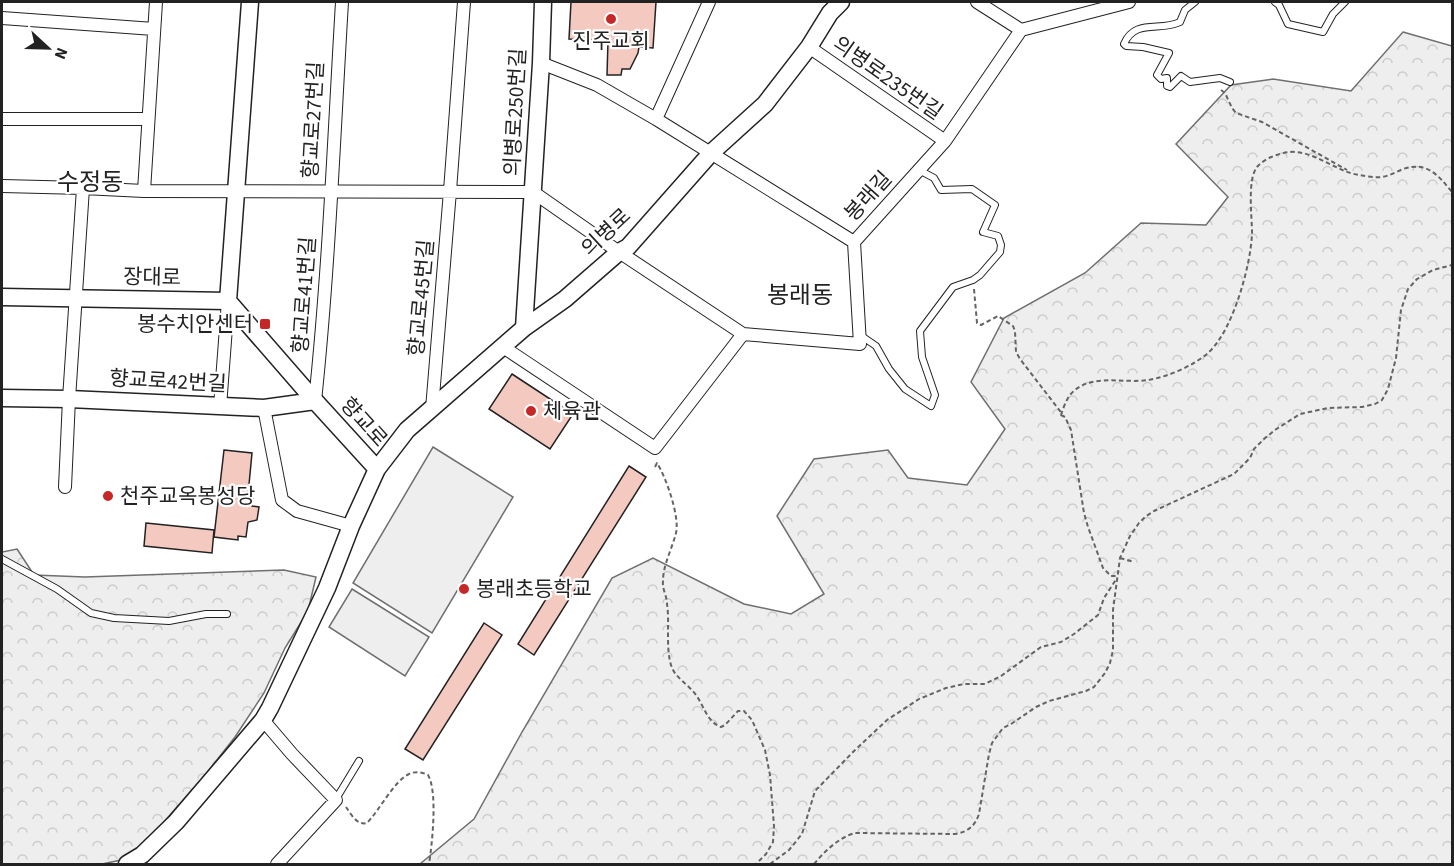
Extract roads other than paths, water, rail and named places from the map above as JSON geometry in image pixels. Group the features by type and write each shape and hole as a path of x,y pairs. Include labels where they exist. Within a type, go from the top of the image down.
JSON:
{"street":[{"path":"144,191 156,2"},
{"path":"220,407 250,2"},
{"name":"향교로27번길","path":"331,191 342,2"},
{"path":"450,191 464,2"},
{"name":"의병로250번길","path":"543,2 533,192 742,334"},
{"path":"656,119 709,2"},
{"name":"의병로","path":"377,469 407,430 524,328 565,299 619,252 628,247 711,153 765,104 841,2"},
{"path":"976,2 1021,30 1126,2"},
{"path":"2,18 154,29"},
{"name":"봉래길","path":"860,335 854,242 945,141 1021,30"},
{"name":"의병로235번길","path":"809,47 945,141"},
{"path":"541,63 597,85 854,242"},
{"path":"2,119 148,119"},
{"name":"향교로27번길","path":"2,186 144,191 533,192"},
{"path":"65,487 83,188"},
{"name":"향교로41번길","path":"315,401 331,191"},
{"name":"향교로45번길","path":"432,409 450,191"},
{"path":"524,328 533,192"},
{"name":"장대로","path":"2,297 228,301"},
{"name":"향교로","path":"127,864 141,855 176,822 270,708 327,588 351,526 377,469 228,301"},
{"path":"503,347 655,448 742,334 860,344 860,335"},
{"name":"향교로42번길","path":"2,398 264,408 315,401"},
{"path":"264,408 282,500 297,511 351,526"},
{"path":"262,720 336,799 277,864"}],"lane":[{"path":"1195,2 1185,10 1180,22 1173,26 1148,27 1131,32 1124,44 1170,53 1157,75 1161,79 1167,78 1167,86 1170,87 1181,76 1190,81 1220,78 1230,82"},
{"path":"1275,2 1279,5 1288,24 1323,32 1333,14 1345,2"},
{"path":"860,335 876,346 889,369 905,389 931,406 934,394 922,357 920,331 953,287 980,275 1000,252 1001,245 998,236 982,232 995,205 972,189 941,190 934,178 918,170"},
{"path":"2,559 57,589 92,613 114,618 169,621 206,614 227,614"},
{"path":"336,799 359,761"}],"place":[{"name":"진주교회","path":"611,19"},
{"name":"봉수치안센터","path":"265,324"},
{"name":"체육관","path":"531,411"},
{"name":"천주교옥봉성당","path":"108,496"},
{"name":"봉래초등학교","path":"464,589"}],"district":[{"name":"수정동","path":"90,182"},
{"name":"봉래동","path":"800,295"}]}
